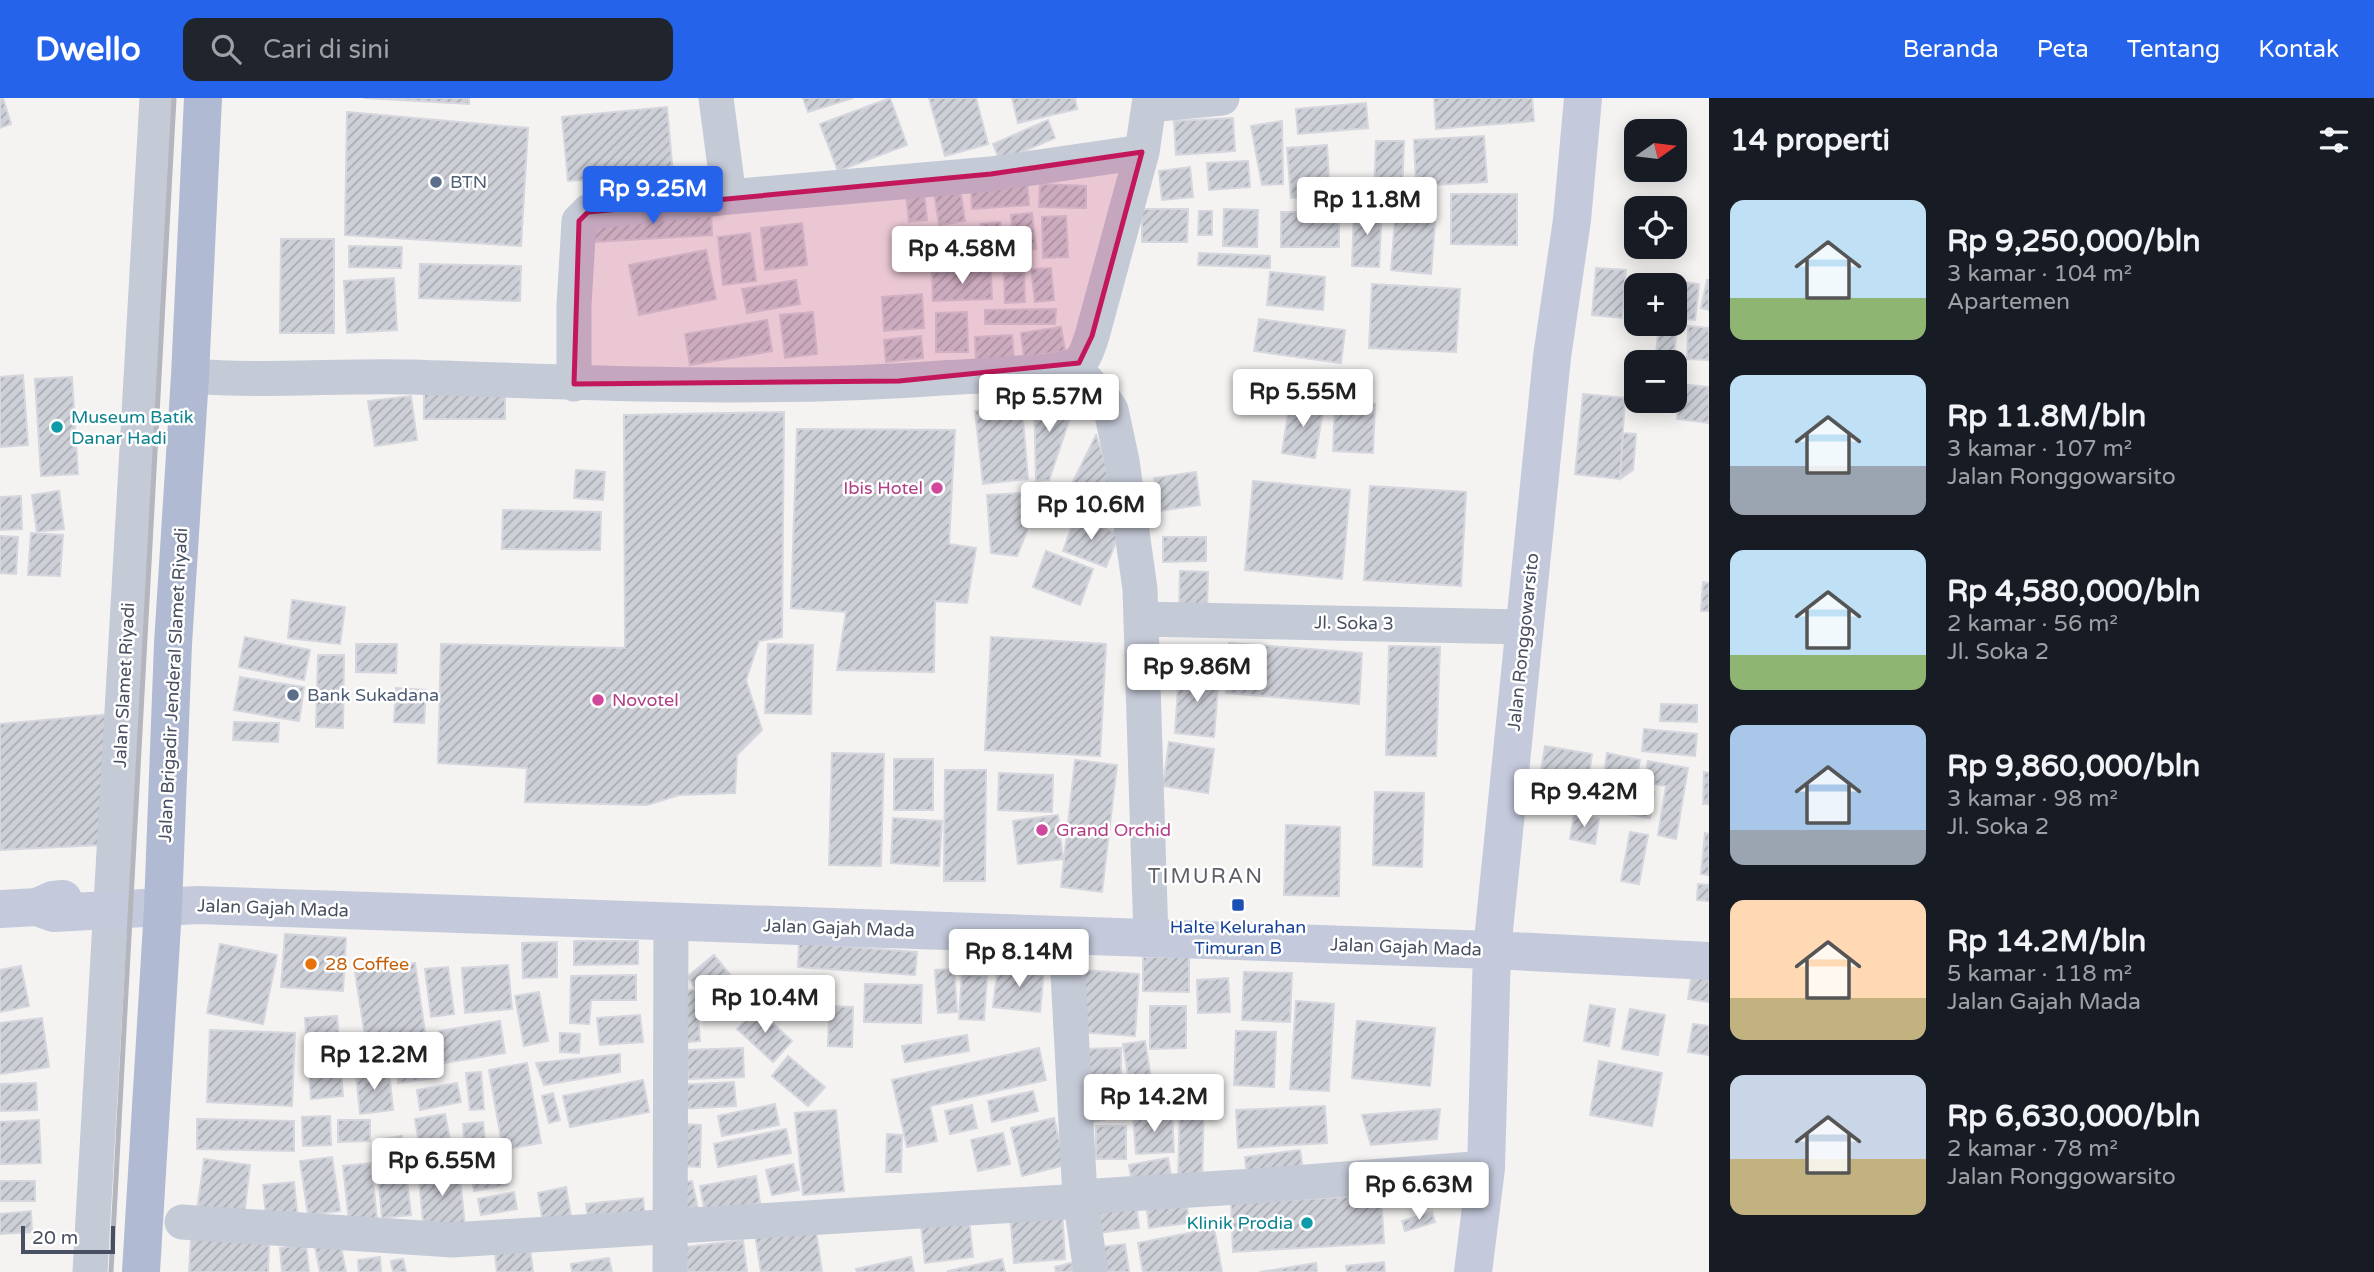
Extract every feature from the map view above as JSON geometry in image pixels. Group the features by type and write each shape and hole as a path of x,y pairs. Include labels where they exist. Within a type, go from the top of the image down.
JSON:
{"main road":[{"name":"Jalan Brigadir Jenderal Slamet Riyadi","path":"141,1272 169,904 173,644 190,376 203,98"},
{"name":"Jalan Ronggowarsito","path":"1473,1272 1486,1168 1492,950 1552,358 1572,219 1583,98"},
{"name":"Jalan Gajah Mada","path":"19,908 54,913 112,904 169,904 1492,950 1709,961"}],"street":[{"name":"Jalan Slamet Riyadi","path":"90,1272 158,98"},
{"path":"716,98 729,197"},
{"path":"190,376 229,379 409,377 574,384 900,381 1043,371 1073,366 1083,358 1092,337 1142,152 1149,102 1222,98"},
{"path":"574,384 574,305 580,218 591,211 991,174 1142,152"},
{"path":"1073,366 1105,401 1114,424 1138,560 1151,938"},
{"name":"Jl. Soka 3","path":"1141,619 1524,627"},
{"path":"670,1272 671,922"},
{"path":"1066,936 1080,1199 1091,1272"},
{"path":"181,1222 452,1240 669,1228 1486,1168"}],"highlighted area":[{"path":"1142,152 1092,336 1079,363 899,381 574,384 579,221 588,212 991,174"}],"building":[{"path":"0,98 3,98 11,124 0,128"},
{"path":"364,98 469,98 469,104"},
{"path":"803,98 853,98 808,112"},
{"path":"890,98 907,145 838,171 820,124"},
{"path":"929,98 976,98 988,144 945,156"},
{"path":"1012,98 1075,98 1077,109 1018,123"},
{"path":"1434,98 1532,98 1534,121 1436,129"},
{"path":"1366,103 1368,128 1298,134 1296,109"},
{"path":"667,107 673,174 568,181 562,117"},
{"name":"BTN","path":"347,112 528,128 521,246 345,235"},
{"path":"1233,118 1235,151 1176,155 1174,121"},
{"path":"1048,120 1055,138 1000,161 993,144"},
{"path":"1282,121 1283,184 1262,185 1251,126"},
{"path":"1484,136 1487,182 1416,186 1414,140"},
{"path":"1376,141 1404,141 1402,198 1374,197"},
{"path":"1327,145 1330,196 1291,198 1287,148"},
{"path":"1248,161 1250,187 1209,190 1207,163"},
{"path":"1190,167 1193,197 1162,200 1159,171"},
{"path":"1027,183 1029,205 972,209 971,187"},
{"path":"1040,184 1086,186 1086,208 1039,207"},
{"path":"960,189 965,221 939,225 934,192"},
{"path":"924,192 927,220 909,222 906,195"},
{"path":"1451,194 1517,194 1517,245 1451,244"},
{"path":"1354,208 1382,208 1379,267 1352,266"},
{"path":"711,209 712,235 594,242 592,217"},
{"path":"1142,209 1188,209 1187,242 1142,242"},
{"path":"1224,209 1258,210 1257,247 1223,246"},
{"path":"1199,211 1212,211 1212,235 1198,235"},
{"path":"1281,212 1339,212 1339,247 1281,247"},
{"path":"1032,213 1036,249 1015,252 1011,215"},
{"path":"1066,216 1068,257 1043,258 1042,217"},
{"path":"1395,219 1435,222 1431,274 1391,270"},
{"path":"1000,222 1005,255 985,258 981,224"},
{"path":"802,223 807,265 765,270 761,228"},
{"path":"974,230 978,252 956,256 952,234"},
{"path":"750,233 756,281 723,285 718,237"},
{"path":"281,239 334,239 334,333 280,333"},
{"path":"349,246 402,247 401,268 349,267"},
{"path":"706,250 716,299 639,315 629,265"},
{"path":"1199,253 1270,256 1270,268 1198,265"},
{"path":"420,264 521,266 520,301 419,298"},
{"path":"1051,268 1054,300 1035,302 1031,269"},
{"path":"1596,268 1626,270 1622,318 1592,315"},
{"path":"991,270 992,299 933,301 932,272"},
{"path":"1270,272 1325,277 1323,310 1267,305"},
{"path":"1024,273 1025,302 1005,303 1004,274"},
{"path":"394,278 397,330 347,333 344,281"},
{"path":"796,280 800,304 747,313 742,289"},
{"path":"1709,280 1709,310 1701,308"},
{"path":"1687,282 1699,284 1695,320 1687,319"},
{"path":"1372,284 1460,289 1456,352 1369,348"},
{"path":"922,294 924,328 884,331 882,297"},
{"path":"1056,309 1055,324 985,324 985,310"},
{"path":"813,312 817,354 785,358 780,315"},
{"path":"967,312 968,352 936,352 936,313"},
{"path":"1259,319 1345,330 1341,363 1254,351"},
{"path":"767,320 772,351 690,365 685,334"},
{"path":"1688,326 1709,328 1709,360 1687,359"},
{"path":"1061,327 1065,351 1024,357 1021,333"},
{"path":"1012,335 1014,360 976,362 975,337"},
{"path":"921,336 923,358 886,362 884,340"},
{"path":"1658,336 1676,336 1675,350 1656,350"},
{"path":"23,375 28,445 0,447 0,377"},
{"name":"Museum Batik Danar Hadi","path":"72,377 78,474 41,476 35,379"},
{"path":"1687,385 1709,387 1709,423 1677,419 1678,413 1687,413"},
{"path":"424,391 505,392 505,419 424,419"},
{"path":"1583,394 1624,398 1620,479 1575,474"},
{"path":"411,396 417,440 375,446 368,401"},
{"path":"1034,400 1075,403 1049,480 1036,481"},
{"path":"1290,400 1324,405 1315,458 1282,453"},
{"path":"1335,402 1375,404 1373,453 1333,451"},
{"path":"1022,407 1028,479 983,484 975,411"},
{"path":"784,412 782,637 759,641 746,680 762,730 737,755 735,793 679,795 647,805 525,802 527,768 438,763 441,644 625,648 624,415"},
{"path":"797,429 955,430 949,544 976,548 967,603 935,601 934,672 837,670 846,612 791,608"},
{"path":"1623,433 1636,434 1633,470 1620,479"},
{"path":"1096,435 1110,476 1111,521 1065,498"},
{"path":"576,470 605,472 603,500 574,498"},
{"path":"1196,472 1200,505 1159,511 1154,478"},
{"path":"1253,481 1350,490 1342,579 1245,570"},
{"path":"1370,486 1466,492 1461,586 1364,580"},
{"path":"59,491 64,529 37,532 32,495"},
{"path":"1037,492 1017,556 991,553 987,495"},
{"path":"21,496 22,529 0,530 0,497"},
{"path":"503,510 601,512 600,550 502,549"},
{"path":"1075,517 1119,534 1106,567 1063,551"},
{"path":"31,533 63,535 60,576 28,575"},
{"path":"0,536 18,537 16,574 0,573"},
{"path":"1163,537 1206,537 1206,561 1163,562"},
{"path":"1046,551 1093,569 1080,605 1033,587"},
{"path":"1180,571 1208,572 1207,613 1179,612"},
{"path":"1703,582 1709,583 1709,611 1701,611"},
{"path":"292,600 345,607 340,644 288,638"},
{"path":"245,637 310,650 304,680 239,667"},
{"path":"991,637 1106,644 1100,756 985,750"},
{"path":"1229,643 1362,653 1359,704 1226,693"},
{"path":"356,644 397,644 396,673 356,672"},
{"path":"768,644 813,645 811,714 765,713"},
{"path":"1389,646 1440,647 1436,756 1386,755"},
{"path":"318,655 344,655 343,728 316,727"},
{"path":"1179,671 1219,674 1214,737 1175,733"},
{"path":"240,677 304,687 299,721 234,710"},
{"path":"396,688 426,690 424,723 394,722"},
{"path":"1661,704 1697,705 1697,722 1660,721"},
{"path":"111,714 99,845 0,850 0,724"},
{"path":"234,722 279,723 278,742 233,740"},
{"path":"1644,729 1697,734 1695,756 1642,751"},
{"path":"1169,742 1214,749 1208,793 1163,786"},
{"path":"1545,746 1592,754 1586,796 1538,788"},
{"path":"832,753 884,754 881,866 829,865"},
{"path":"1607,753 1640,760 1636,781 1604,775"},
{"path":"894,759 933,759 933,810 894,810"},
{"path":"1075,760 1117,765 1102,892 1061,887"},
{"path":"1648,761 1688,768 1676,839 1658,835 1666,786 1644,782"},
{"path":"945,770 986,770 985,881 944,881"},
{"path":"1704,772 1709,773 1709,804 1703,804"},
{"path":"999,773 1053,775 1052,812 998,810"},
{"path":"1608,784 1654,792 1650,818 1603,810"},
{"path":"1375,792 1424,793 1422,867 1373,865"},
{"path":"1574,814 1599,819 1595,844 1570,839"},
{"path":"1058,815 1063,859 1018,864 1013,821"},
{"path":"893,818 942,821 939,866 891,863"},
{"path":"1286,825 1340,827 1339,896 1284,895"},
{"path":"1630,832 1648,835 1639,884 1621,881"},
{"path":"1705,833 1709,834 1709,875 1701,874"},
{"path":"1698,884 1709,885 1709,901 1697,900"},
{"path":"285,934 346,938 343,991 281,987"},
{"path":"574,941 638,941 638,964 574,965"},
{"path":"557,942 557,977 523,978 522,943"},
{"path":"799,943 917,952 915,975 798,967"},
{"path":"220,944 277,955 263,1024 207,1013"},
{"path":"714,955 749,998 722,1020 687,977"},
{"path":"1143,957 1189,957 1189,992 1143,991"},
{"path":"415,963 428,1053 369,1062 355,972"},
{"path":"508,965 512,1009 465,1013 462,968"},
{"path":"21,966 29,1006 0,1012 0,970"},
{"path":"998,966 1044,971 1040,1012 993,1007"},
{"path":"448,967 454,1014 431,1017 425,969"},
{"path":"954,969 957,1012 938,1013 935,970"},
{"path":"1083,970 1139,974 1135,1036 1079,1032"},
{"path":"1244,972 1292,973 1290,1022 1242,1020"},
{"path":"1692,973 1709,976 1709,1002 1688,999"},
{"path":"962,974 987,976 984,1020 959,1019"},
{"path":"636,975 636,1000 591,1000 589,1024 570,1023 571,976"},
{"path":"1228,978 1230,1012 1198,1013 1197,980"},
{"path":"787,979 824,981 822,1014 786,1012"},
{"path":"865,984 922,985 921,1023 864,1022"},
{"path":"696,990 700,1041 679,1043 676,991"},
{"path":"539,992 548,1041 524,1046 515,996"},
{"path":"1296,1001 1334,1004 1329,1091 1290,1089"},
{"path":"1590,1005 1615,1009 1609,1046 1584,1041"},
{"path":"829,1006 853,1007 852,1047 828,1046"},
{"path":"1150,1006 1186,1006 1186,1048 1150,1049"},
{"path":"757,1009 792,1041 773,1062 737,1029"},
{"path":"1630,1009 1665,1015 1658,1055 1622,1049"},
{"path":"640,1015 643,1042 600,1045 597,1018"},
{"path":"337,1016 343,1096 311,1099 305,1018"},
{"path":"42,1018 49,1067 0,1074 0,1023"},
{"path":"500,1021 505,1053 444,1063 439,1031"},
{"path":"1357,1021 1435,1028 1430,1086 1352,1078"},
{"path":"1693,1024 1709,1026 1709,1055 1688,1052"},
{"path":"210,1030 295,1033 292,1106 207,1102"},
{"path":"1236,1031 1276,1032 1274,1087 1234,1085"},
{"path":"560,1033 580,1034 579,1053 560,1052"},
{"path":"967,1035 969,1051 905,1062 902,1046"},
{"path":"1145,1041 1154,1097 1132,1100 1123,1044"},
{"path":"743,1048 744,1077 688,1079 687,1050"},
{"path":"1039,1048 1046,1080 930,1106 937,1141 907,1147 892,1080"},
{"path":"1121,1048 1121,1086 1080,1086 1079,1049"},
{"path":"620,1054 620,1072 544,1085 536,1063"},
{"path":"788,1056 825,1087 808,1106 772,1076"},
{"path":"1599,1061 1662,1073 1652,1126 1590,1115"},
{"path":"527,1063 541,1143 503,1150 489,1070"},
{"path":"435,1064 437,1078 398,1083 397,1068"},
{"path":"389,1071 393,1110 360,1114 356,1075"},
{"path":"481,1072 484,1109 470,1110 466,1073"},
{"path":"643,1080 649,1112 570,1127 563,1096"},
{"path":"734,1082 736,1106 679,1109 677,1085"},
{"path":"36,1083 37,1110 0,1111 0,1084"},
{"path":"457,1083 461,1102 420,1110 417,1090"},
{"path":"1033,1091 1038,1111 992,1122 988,1101"},
{"path":"553,1093 560,1120 549,1123 542,1096"},
{"path":"1119,1094 1123,1116 1091,1122 1087,1100"},
{"path":"1180,1102 1204,1103 1202,1180 1178,1180"},
{"path":"775,1104 779,1125 722,1136 718,1116"},
{"path":"972,1105 977,1128 950,1134 945,1111"},
{"path":"1325,1106 1327,1143 1238,1148 1236,1110"},
{"path":"1440,1109 1437,1139 1371,1145 1362,1115"},
{"path":"836,1110 844,1191 803,1195 795,1113"},
{"path":"445,1114 452,1150 421,1156 415,1119"},
{"path":"1172,1114 1174,1152 1136,1154 1133,1116"},
{"path":"330,1116 331,1145 303,1146 302,1117"},
{"path":"1054,1118 1065,1165 1022,1176 1011,1128"},
{"path":"197,1119 294,1121 294,1151 197,1149"},
{"path":"39,1120 41,1163 0,1164 0,1122"},
{"path":"338,1120 370,1120 370,1141 338,1142"},
{"path":"483,1122 486,1149 465,1151 463,1124"},
{"path":"681,1124 701,1125 700,1167 680,1166"},
{"path":"1096,1126 1126,1126 1126,1159 1096,1159"},
{"path":"786,1129 791,1153 718,1167 714,1144"},
{"path":"1003,1133 1010,1164 978,1171 971,1140"},
{"path":"887,1134 902,1135 901,1172 886,1172"},
{"path":"402,1136 411,1215 382,1218 375,1140"},
{"path":"1300,1150 1303,1171 1247,1178 1245,1157"},
{"path":"502,1154 508,1185 474,1191 468,1160"},
{"path":"332,1157 340,1211 308,1215 300,1161"},
{"path":"1168,1158 1172,1181 1133,1188 1129,1165"},
{"path":"204,1159 250,1165 244,1217 197,1211"},
{"path":"371,1163 377,1219 349,1222 343,1166"},
{"path":"793,1164 799,1190 772,1195 766,1170"},
{"path":"459,1165 465,1228 424,1232 418,1169"},
{"path":"756,1176 760,1203 705,1213 700,1186"},
{"path":"0,1181 35,1181 35,1201 0,1201"},
{"path":"692,1181 698,1209 679,1212 674,1185"},
{"path":"294,1182 297,1212 266,1216 263,1185"},
{"path":"566,1187 572,1222 544,1228 538,1193"},
{"path":"514,1192 517,1209 481,1215 478,1199"},
{"name":"Klinik Prodia","path":"1381,1195 1384,1243 1233,1252 1231,1203"},
{"path":"1186,1197 1189,1223 1149,1228 1146,1202"},
{"path":"643,1198 645,1217 588,1222 586,1204"},
{"path":"1136,1203 1139,1228 1098,1233 1095,1208"},
{"path":"1062,1209 1065,1259 1014,1263 1010,1213"},
{"path":"31,1211 32,1232 0,1234 0,1214"},
{"path":"1432,1212 1435,1222 1405,1231 1402,1221"},
{"path":"969,1219 973,1257 925,1263 921,1225"},
{"path":"815,1224 822,1272 761,1272 755,1234"},
{"path":"1214,1228 1222,1272 1143,1272 1138,1243"},
{"path":"339,1237 346,1272 320,1272 314,1242"},
{"path":"191,1238 269,1242 268,1272 189,1272"},
{"path":"743,1240 747,1272 688,1272 685,1247"},
{"path":"529,1241 533,1272 497,1272 494,1245"},
{"path":"306,1244 309,1272 282,1272 280,1248"},
{"path":"1125,1244 1129,1272 1103,1272 1100,1247"},
{"path":"380,1257 381,1272 359,1272 358,1260"},
{"path":"911,1257 914,1272 857,1272 856,1269"},
{"path":"609,1258 612,1272 572,1272 571,1264"},
{"path":"403,1259 406,1272 393,1272 391,1261"},
{"path":"1002,1259 1005,1272 948,1272 948,1271"},
{"path":"1075,1262 1077,1272 1056,1272 1055,1267"},
{"path":"1384,1262 1385,1272 1347,1272 1346,1266"},
{"path":"1316,1263 1317,1272 1260,1272"}],"railway":[{"path":"111,1272 174,98"}],"place":[{"name":"BTN","path":"436,182"},
{"name":"Museum Batik Danar Hadi","path":"57,427"},
{"name":"Ibis Hotel","path":"937,488"},
{"name":"Bank Sukadana","path":"293,695"},
{"name":"Novotel","path":"598,700"},
{"name":"Grand Orchid","path":"1042,830"},
{"name":"Halte Kelurahan Timuran B","path":"1238,905"},
{"name":"28 Coffee","path":"311,964"},
{"name":"Klinik Prodia","path":"1307,1223"}],"district":[{"name":"TIMURAN","path":"1206,876"}]}
